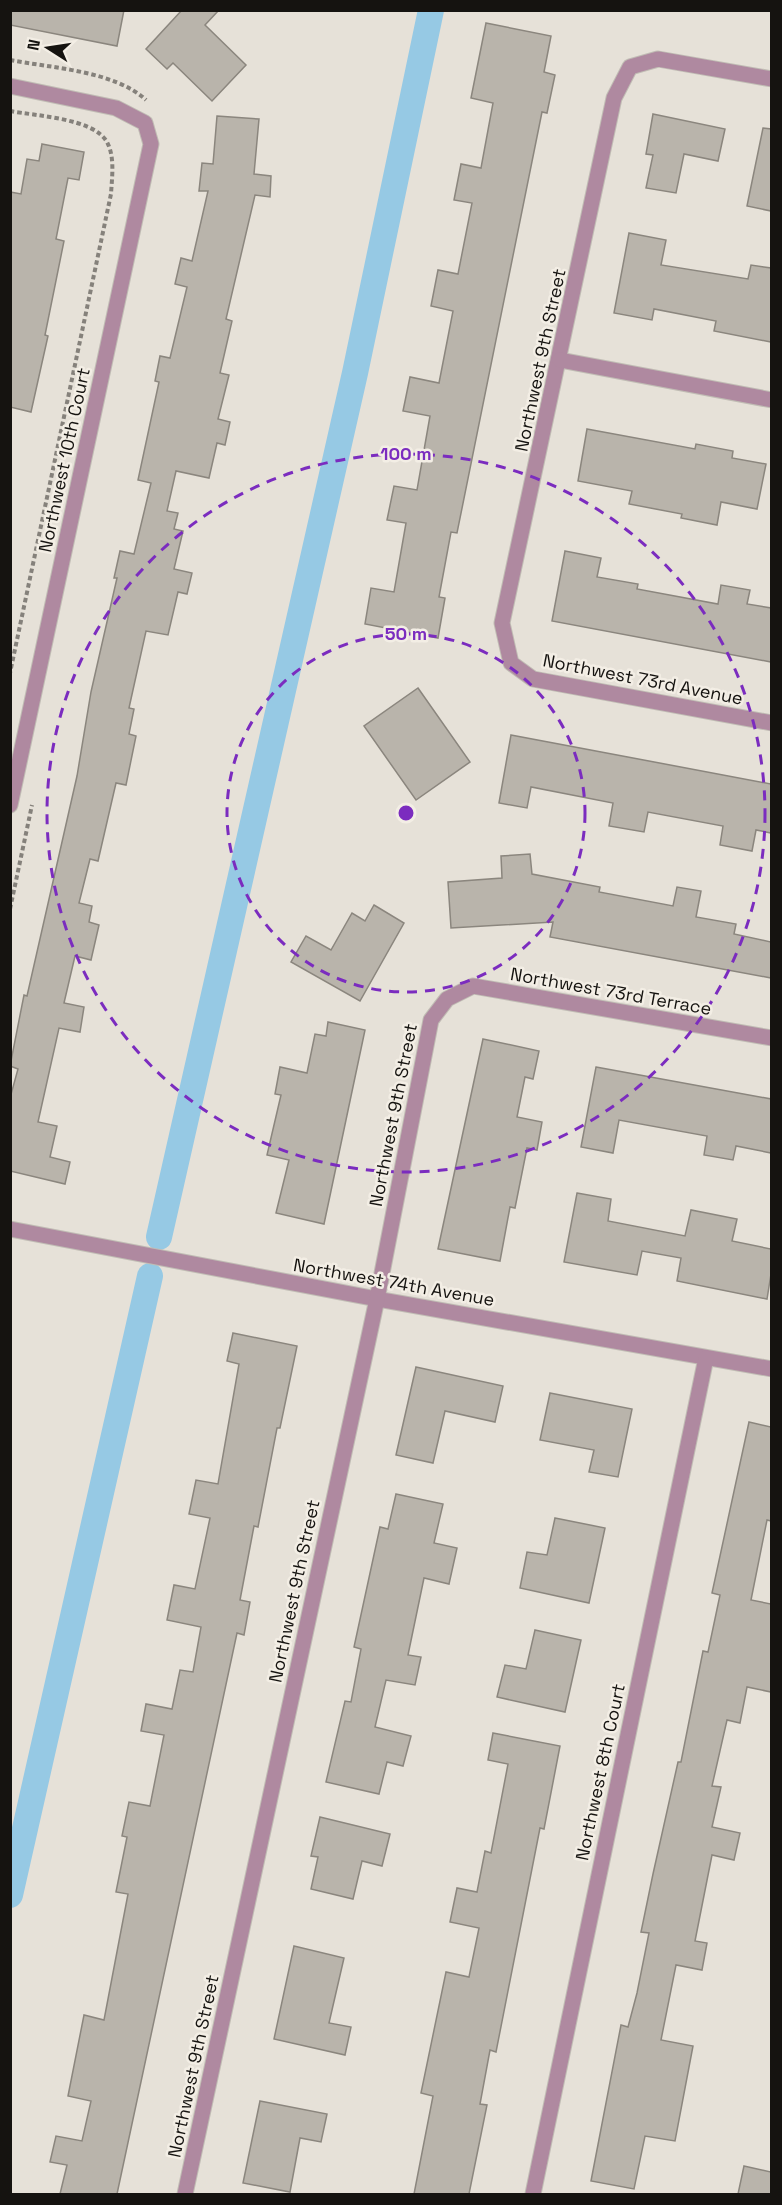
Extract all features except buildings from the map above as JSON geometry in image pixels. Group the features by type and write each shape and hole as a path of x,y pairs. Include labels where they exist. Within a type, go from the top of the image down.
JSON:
{"street":[{"name":"Northwest 9th Street","path":"511,663 502,623 560,360 614,98 630,67 658,59 771,79"},
{"name":"Northwest 10th Court","path":"10,86 116,108 145,123 151,144 10,805"},
{"path":"560,360 771,400"},
{"name":"Northwest 73rd Avenue","path":"511,663 533,679 771,723"},
{"name":"Northwest 73rd Terrace","path":"447,999 473,986 771,1038"},
{"name":"Northwest 9th Street","path":"185,2194 377,1299 430,1020 447,999"},
{"name":"Northwest 74th Avenue","path":"10,1229 377,1299 771,1369"},
{"name":"Northwest 8th Court","path":"533,2194 706,1358"}],"path":[{"path":"10,111 85,124 107,141 112,164 111,194 10,674"}],"waterway":[{"path":"159,1237 355,373 431,10"},
{"path":"10,1895 150,1276"}]}
